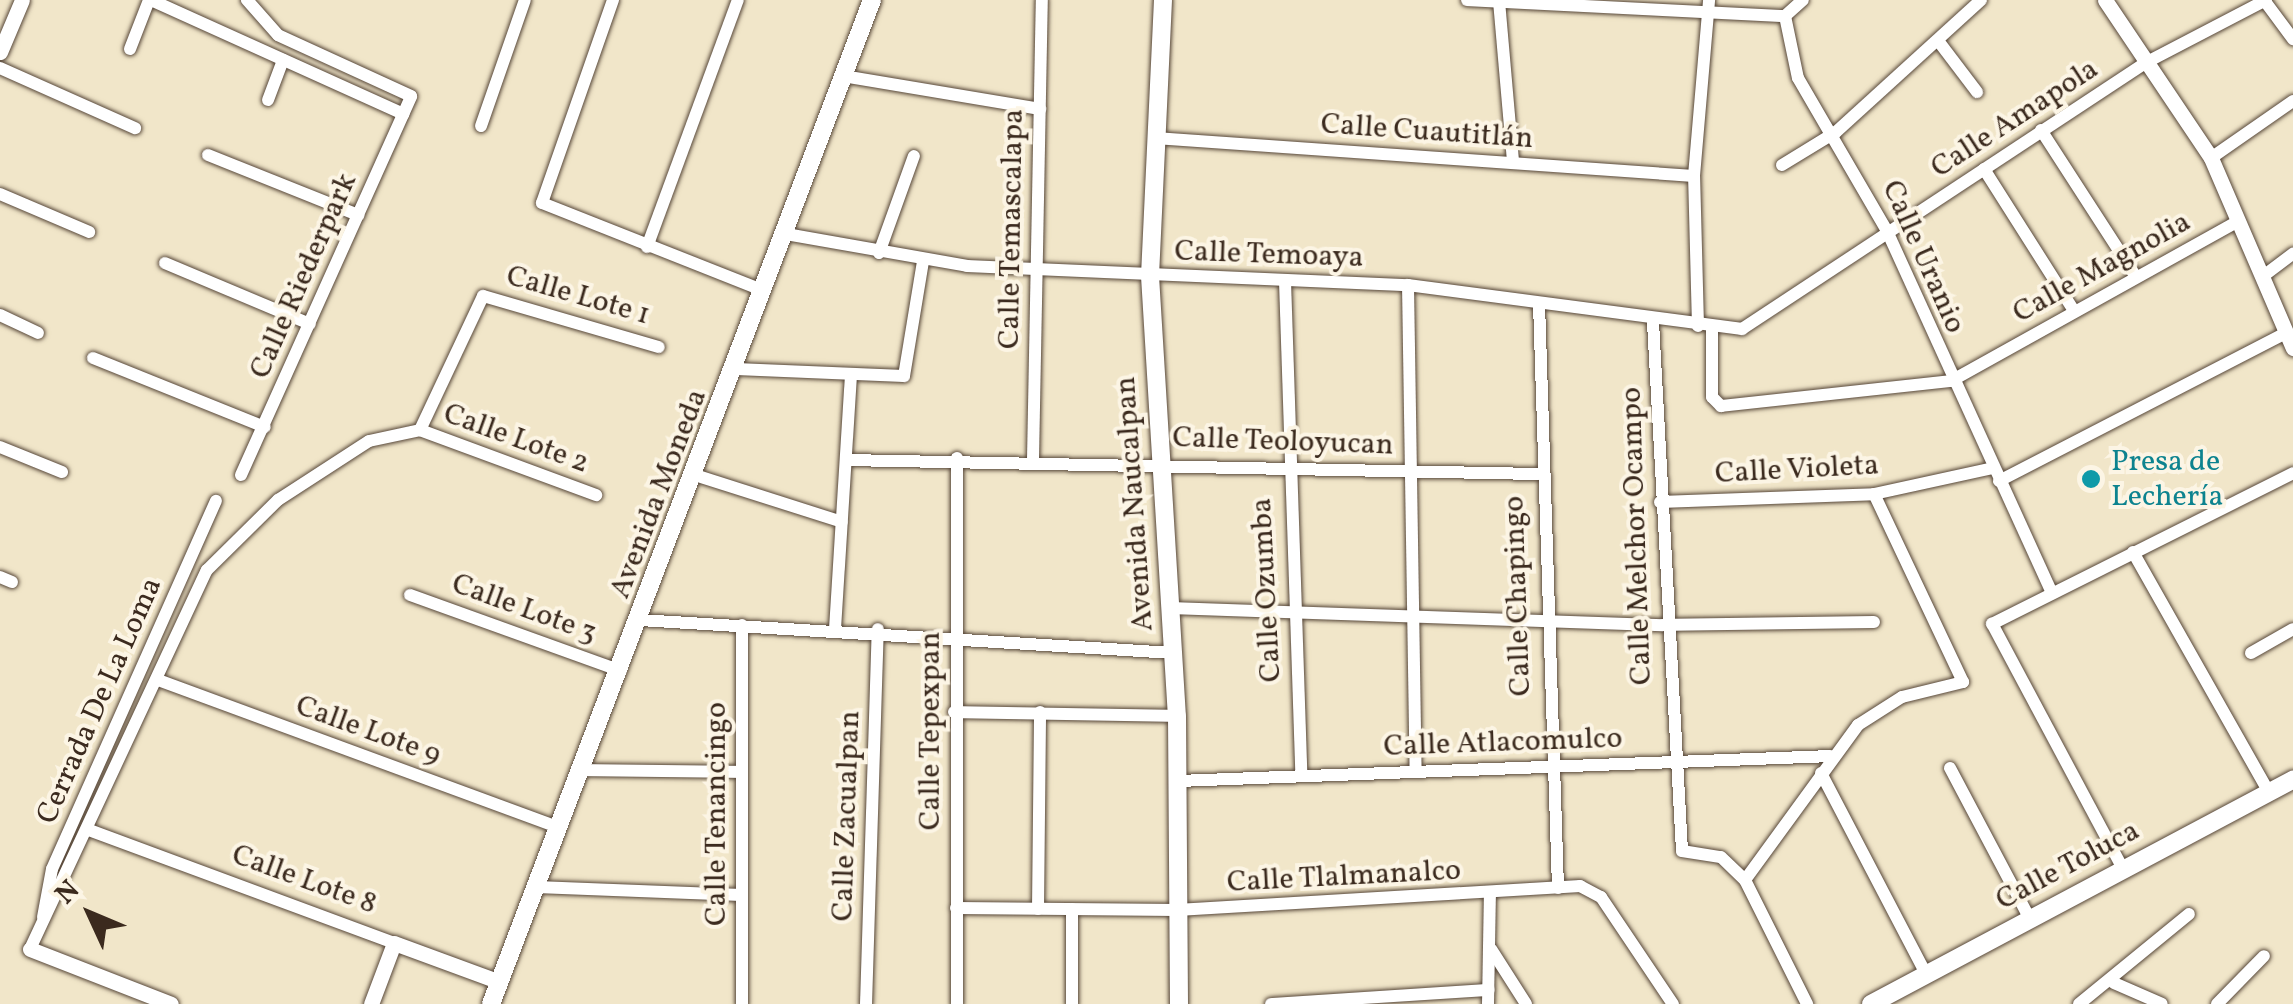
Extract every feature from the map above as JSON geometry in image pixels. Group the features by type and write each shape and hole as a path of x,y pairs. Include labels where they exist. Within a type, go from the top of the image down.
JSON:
{"main road":[{"name":"Avenida Moneda","path":"491,1004 736,369 872,0"},
{"name":"Avenida Naucalpan","path":"1163,0 1150,276 1158,464 1178,716 1179,1004"},
{"name":"Calle Toluca","path":"1881,1002 2122,867 2293,780"}],"street":[{"path":"0,52 22,0"},
{"path":"130,49 150,0 403,114"},
{"name":"Calle Riederpark","path":"242,475 411,96 260,22 246,0"},
{"path":"481,126 525,0"},
{"path":"613,0 542,203 764,291"},
{"path":"647,247 738,0"},
{"name":"Calle Temascalapa","path":"1033,459 1042,0"},
{"path":"1467,0 1708,5 1785,16 1802,0"},
{"path":"1782,165 1836,132 1981,0"},
{"path":"2105,0 2211,158 2289,340"},
{"path":"2265,0 2293,39"},
{"name":"Calle Amapola","path":"1750,326 2149,61 2265,0"},
{"path":"1498,1 1513,162"},
{"path":"1705,327 1694,176 1708,5"},
{"name":"Calle Uranio","path":"1785,16 1784,48 1836,132 1888,231 1951,380 2052,593"},
{"path":"1939,42 1977,92"},
{"path":"268,100 284,60"},
{"path":"0,68 135,128"},
{"path":"843,76 1040,109"},
{"path":"2211,158 2293,101"},
{"path":"2041,130 2136,277"},
{"name":"Calle Cuautitlán","path":"1155,138 1694,176"},
{"path":"208,154 358,215"},
{"path":"879,253 914,156"},
{"path":"1984,169 2074,311"},
{"path":"0,194 90,232"},
{"name":"Calle Magnolia","path":"1705,327 1712,398 1721,406 1951,380 2238,221"},
{"name":"Calle Temoaya","path":"786,234 923,260 1150,276 1408,285 1654,322 1750,326"},
{"path":"2262,277 2293,254"},
{"path":"736,369 851,378 904,376 923,260"},
{"path":"166,263 310,324"},
{"name":"Calle Ozumba","path":"1285,281 1285,466 1301,776"},
{"path":"1408,285 1416,772"},
{"name":"Calle Lote 1","path":"420,430 483,296 659,346"},
{"name":"Calle Chapingo","path":"1538,303 1543,620 1558,888"},
{"path":"0,315 38,333"},
{"name":"Calle Melchor Ocampo","path":"1654,322 1663,626 1684,856 1721,857 1745,880"},
{"name":"Calle Violeta","path":"1660,502 1874,494 1996,474 2289,340"},
{"path":"93,358 265,427"},
{"path":"835,629 851,378"},
{"path":"186,570 207,570 278,500 342,457 420,430"},
{"name":"Calle Lote 2","path":"420,430 596,495"},
{"path":"0,447 62,472"},
{"name":"Calle Tepexpan","path":"957,458 954,712 957,1004"},
{"name":"Calle Teoloyucan","path":"846,460 1033,459 1539,474"},
{"path":"2122,867 1992,624 2293,472"},
{"path":"695,475 842,522"},
{"path":"1807,1004 1745,880 1831,756 1881,707 1964,676 1874,494"},
{"name":"Cerrada De La Loma","path":"43,924 52,869 216,502"},
{"path":"2133,552 2268,791"},
{"name":"Cerrada De La Loma","path":"30,949 89,830 207,570"},
{"name":"Calle Lote 3","path":"410,595 620,671"},
{"path":"1170,608 1663,626 1874,622"},
{"path":"640,620 878,629 956,642 1173,653"},
{"name":"Calle Tenancingo","path":"742,625 742,1004"},
{"name":"Calle Zacualpan","path":"866,1004 878,629"},
{"path":"2251,652 2293,630"},
{"name":"Calle Lote 9","path":"158,680 560,828"},
{"path":"954,712 1178,716"},
{"path":"1038,909 1040,712"},
{"name":"Calle Atlacomulco","path":"1178,782 1831,756"},
{"path":"1950,768 2029,918"},
{"path":"581,770 742,772"},
{"path":"1820,772 1926,974"},
{"name":"Calle Lote 8","path":"89,830 500,982"},
{"path":"536,887 742,895"},
{"name":"Calle Tlalmanalco","path":"956,908 1177,910 1558,888 1601,897 1672,1004"},
{"path":"1271,1004 1489,997 1490,894"},
{"path":"1072,909 1072,1004"},
{"path":"2079,1004 2114,984 2188,914"},
{"path":"371,1004 394,943"},
{"path":"1490,947 1526,1004"},
{"path":"30,949 172,1004"},
{"path":"2217,1004 2264,956"},
{"path":"2114,984 2162,1004"}],"place":[{"name":"Presa de Lechería","path":"2091,479"}]}
